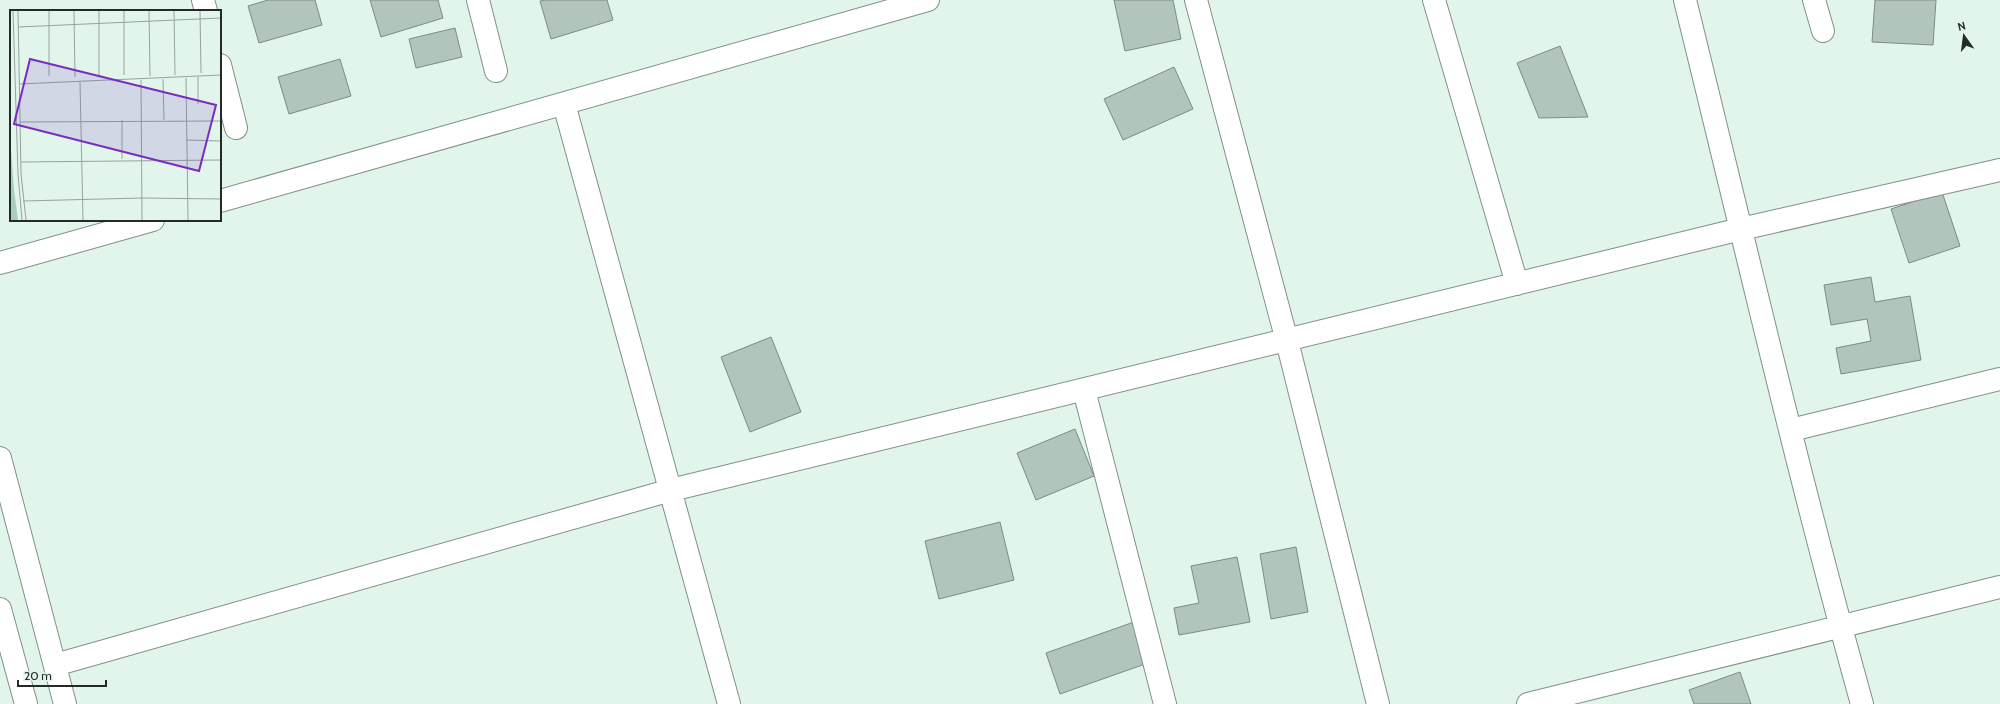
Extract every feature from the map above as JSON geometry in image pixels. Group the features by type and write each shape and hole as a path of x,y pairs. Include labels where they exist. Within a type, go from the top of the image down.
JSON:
{"street":[{"path":"203,0 206,10"},
{"path":"478,0 496,71"},
{"path":"221,201 928,0"},
{"path":"1196,0 1287,341 1378,704"},
{"path":"1434,0 1517,284"},
{"path":"1685,0 1840,627 1862,704"},
{"path":"1814,0 1823,31"},
{"path":"221,69 236,128"},
{"path":"564,104 729,704"},
{"path":"55,665 671,490 1287,341 1741,228 2000,170"},
{"path":"0,263 149,221"},
{"path":"1791,430 2000,380"},
{"path":"1084,390 1165,704"},
{"path":"0,458 65,704"},
{"path":"1528,704 2000,586"},
{"path":"0,609 26,704"}],"building":[{"path":"268,0 315,0 322,25 259,43 248,6"},
{"path":"370,0 438,0 443,18 381,37"},
{"path":"607,0 613,20 551,39 540,1"},
{"path":"1114,0 1173,0 1181,39 1125,51"},
{"path":"1875,0 1936,0 1933,45 1872,42"},
{"path":"455,28 462,57 416,68 409,39"},
{"path":"1560,46 1588,117 1539,118 1517,63"},
{"path":"340,59 351,96 289,114 278,77"},
{"path":"1174,67 1193,109 1123,140 1104,99"},
{"path":"1942,192 1960,246 1909,263 1891,209"},
{"path":"1871,277 1875,302 1910,296 1921,360 1841,374 1836,348 1871,341 1867,319 1831,325 1824,285"},
{"path":"771,337 801,412 750,432 721,357"},
{"path":"1075,429 1094,476 1036,500 1017,453"},
{"path":"1000,522 1014,580 939,599 925,541"},
{"path":"1296,547 1308,612 1271,619 1260,554"},
{"path":"1237,557 1250,622 1179,635 1174,608 1199,603 1191,566"},
{"path":"1134,622 1148,663 1060,694 1046,653"},
{"path":"1740,672 1751,704 1694,704 1689,690"}]}
